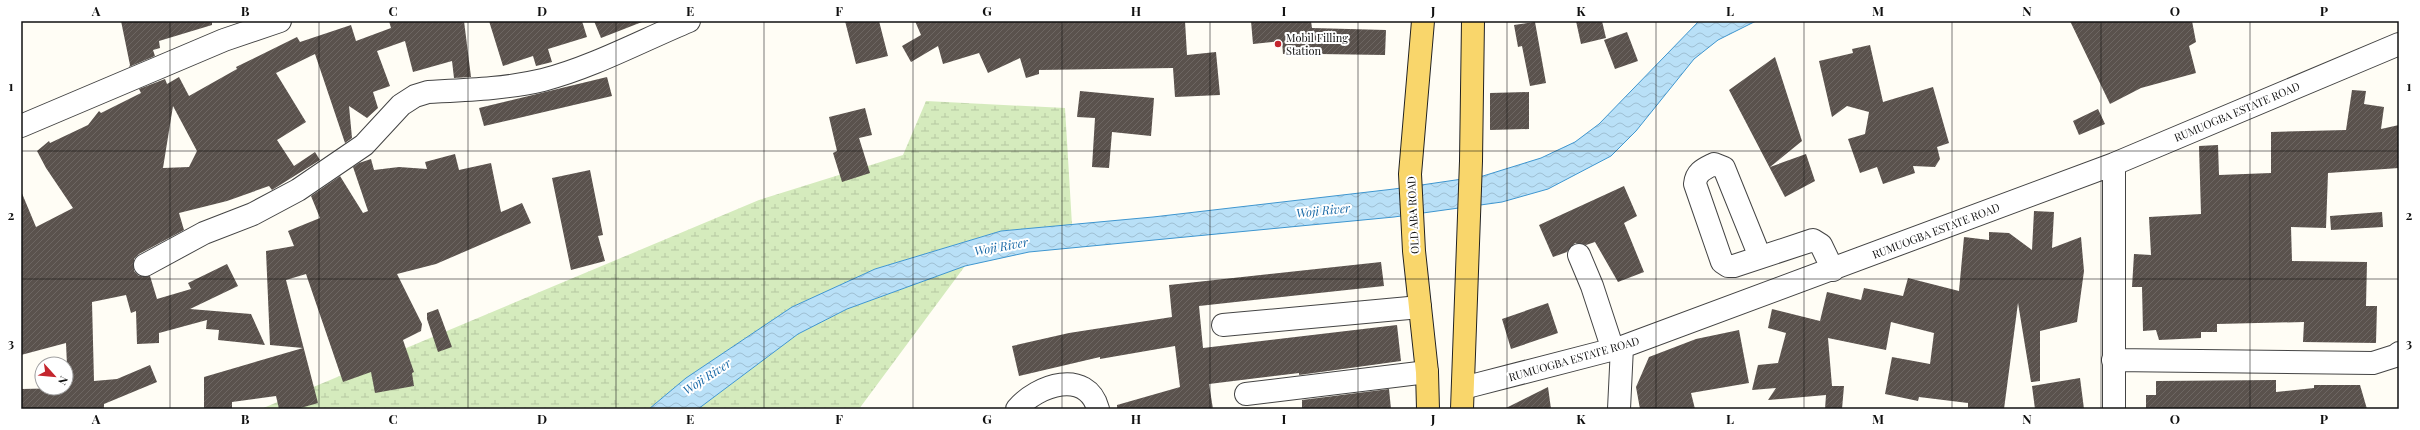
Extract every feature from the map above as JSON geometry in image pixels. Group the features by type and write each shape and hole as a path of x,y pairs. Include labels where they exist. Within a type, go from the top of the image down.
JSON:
{"main road":[{"name":"OLD ABA ROAD","path":"1423,21 1410,174 1414,251 1427,372 1428,409"},
{"path":"1463,399 1466,248 1471,161 1472,21"}],"street":[{"path":"21,126 224,40 280,21"},
{"path":"144,265 204,233 253,214 298,190 364,145 402,105 415,96 428,92 510,86 544,80 593,62 689,21"},
{"name":"RUMUOGBA ESTATE ROAD","path":"1463,399 1618,349 2114,164 2399,44"},
{"path":"2114,164 2114,409"},
{"path":"1760,257 1813,240 1821,245 1833,270"},
{"path":"1579,255 1618,349 1619,409"},
{"path":"1223,325 1420,306"},
{"path":"2113,360 2372,363 2395,356 2399,353"},
{"path":"1246,394 1427,372"},
{"path":"1016,409 1022,403 1043,389 1069,384 1078,385 1091,394 1098,409"}],"green space":[{"path":"926,101 1065,108 1072,225 1001,231 875,269 792,307 686,378 649,409 261,409 759,200 903,155"},
{"path":"965,266 859,409 698,409 798,334 847,309"}],"water":[{"name":"Woji River","path":"1699,21 1756,21 1718,40 1694,59 1636,131 1611,156 1548,189 1502,202 1394,217 1029,252 965,266 847,309 798,334 698,409 649,409 686,378 792,307 875,269 1001,231 1153,217 1394,189 1483,176 1541,158 1575,142 1599,124"}],"building":[{"path":"121,21 212,21 212,25 159,41 160,48 153,50 155,56 129,67 130,65"},
{"path":"389,21 464,21 471,77 454,78 452,61 413,72 405,41 377,51 390,86 373,92 378,108 367,118 349,106 352,138 345,143 315,54 276,73 306,122 277,140 294,166 315,152 320,160 272,190 269,186 227,201 179,213 184,230 139,254 134,259 134,271 139,276 150,276 157,299 191,289 188,283 227,264 238,286 190,309 251,314 265,345 218,340 219,330 206,329 207,320 159,333 159,343 137,344 136,311 131,313 126,295 92,302 94,381 117,379 150,365 157,382 104,404 104,409 21,409 21,389 34,389 34,396 74,396 74,356 67,356 66,343 21,355 21,191 36,227 73,208 46,168 37,151 49,141 50,143 88,125 99,111 101,113 141,93 139,89 165,79 167,84 179,77 189,96 237,69 236,67 297,37 300,42 351,25 356,41 391,28","holes":["173,106 197,151 189,167 163,168"]},
{"path":"489,21 582,21 587,37 548,49 552,62 536,66 533,56 503,66"},
{"path":"594,21 641,21 642,22 601,38"},
{"path":"845,21 879,21 888,56 856,64"},
{"path":"915,21 1185,21 1187,55 1216,52 1220,95 1175,97 1173,68 1039,70 1039,74 1026,78 1020,58 988,73 979,53 943,64 938,46 911,62 902,46 921,35"},
{"path":"1251,21 1311,21 1312,28 1386,30 1385,55 1319,54 1319,51 1283,54 1282,41 1253,44"},
{"path":"1576,21 1602,21 1606,38 1581,44"},
{"path":"2070,21 2192,21 2196,42 2189,46 2196,73 2141,88 2110,104"},
{"path":"1535,22 1546,83 1530,86 1522,46 1518,47 1514,25"},
{"path":"1627,32 1638,61 1615,69 1604,40"},
{"path":"1870,45 1883,102 1933,87 1949,143 1937,147 1940,159 1935,167 1913,166 1915,173 1883,184 1877,167 1860,173 1848,139 1865,134 1869,112 1847,106 1832,117 1819,61 1853,53 1852,49"},
{"path":"1775,57 1802,141 1770,167 1806,154 1815,181 1785,197 1729,90"},
{"path":"607,77 612,96 484,126 479,108"},
{"path":"2352,90 2366,91 2364,104 2384,107 2381,129 2399,125 2399,168 2328,173 2326,228 2291,227 2292,261 2367,262 2366,306 2377,306 2376,343 2303,342 2304,322 2217,324 2217,332 2201,332 2201,338 2159,340 2156,330 2143,331 2142,287 2132,287 2134,254 2151,255 2149,217 2201,214 2199,146 2218,145 2219,175 2271,173 2271,132 2346,130"},
{"path":"1080,91 1154,98 1151,136 1112,132 1109,168 1092,167 1095,118 1077,117"},
{"path":"1529,92 1529,129 1490,130 1490,93"},
{"path":"865,108 872,135 859,138 870,173 842,182 833,153 837,151 829,117"},
{"path":"2098,109 2105,124 2079,135 2073,121"},
{"path":"455,154 459,170 491,163 501,212 522,203 531,223 436,264 397,274 422,324 421,331 403,340 414,372 412,373 414,386 375,393 371,372 343,382 306,274 286,280 318,403 297,409 279,409 276,396 232,402 232,409 204,409 204,377 303,348 270,345 266,251 294,246 288,231 320,218 311,196 340,176 363,213 368,211 353,167 359,163 371,159 374,170 399,167 427,169 425,162"},
{"path":"590,170 603,235 598,236 605,261 571,270 552,178"},
{"path":"1624,186 1637,216 1624,223 1644,272 1618,282 1595,242 1586,245 1575,243 1567,252 1553,257 1539,225"},
{"path":"2034,211 2054,212 2052,248 2081,237 2084,271 2077,322 2040,331 2040,381 2031,382 2018,303 2004,409 1968,409 1968,403 1919,397 1918,401 1885,394 1892,357 1930,364 1934,333 1891,322 1886,350 1828,338 1832,386 1844,386 1842,409 1825,409 1826,395 1768,400 1776,388 1752,390 1758,365 1778,363 1786,333 1768,328 1772,309 1820,321 1827,292 1861,300 1864,288 1903,296 1908,278 1959,291 1964,237 1989,240 1989,232 2009,233 2032,250"},
{"path":"2382,212 2383,227 2331,230 2330,216"},
{"path":"1381,262 1384,286 1199,306 1203,348 1397,325 1401,361 1299,375 1299,373 1209,384 1213,409 1117,409 1117,405 1180,387 1175,346 1100,359 1100,357 1019,376 1012,346 1069,333 1172,317 1169,285"},
{"path":"1548,303 1558,333 1511,349 1502,319"},
{"path":"438,309 452,347 438,352 427,319 427,313"},
{"path":"1739,330 1749,383 1691,393 1695,409 1640,409 1636,387 1649,357 1696,339"},
{"path":"2080,378 2084,409 2035,409 2032,386"},
{"path":"2276,380 2276,392 2314,388 2314,385 2360,385 2367,409 2146,409 2146,395 2156,395 2156,381"},
{"path":"1548,387 1551,409 1504,409"},
{"path":"1389,389 1391,409 1302,409 1302,400"}],"place":[{"name":"Mobil Filling Station","path":"1278,44"}]}
